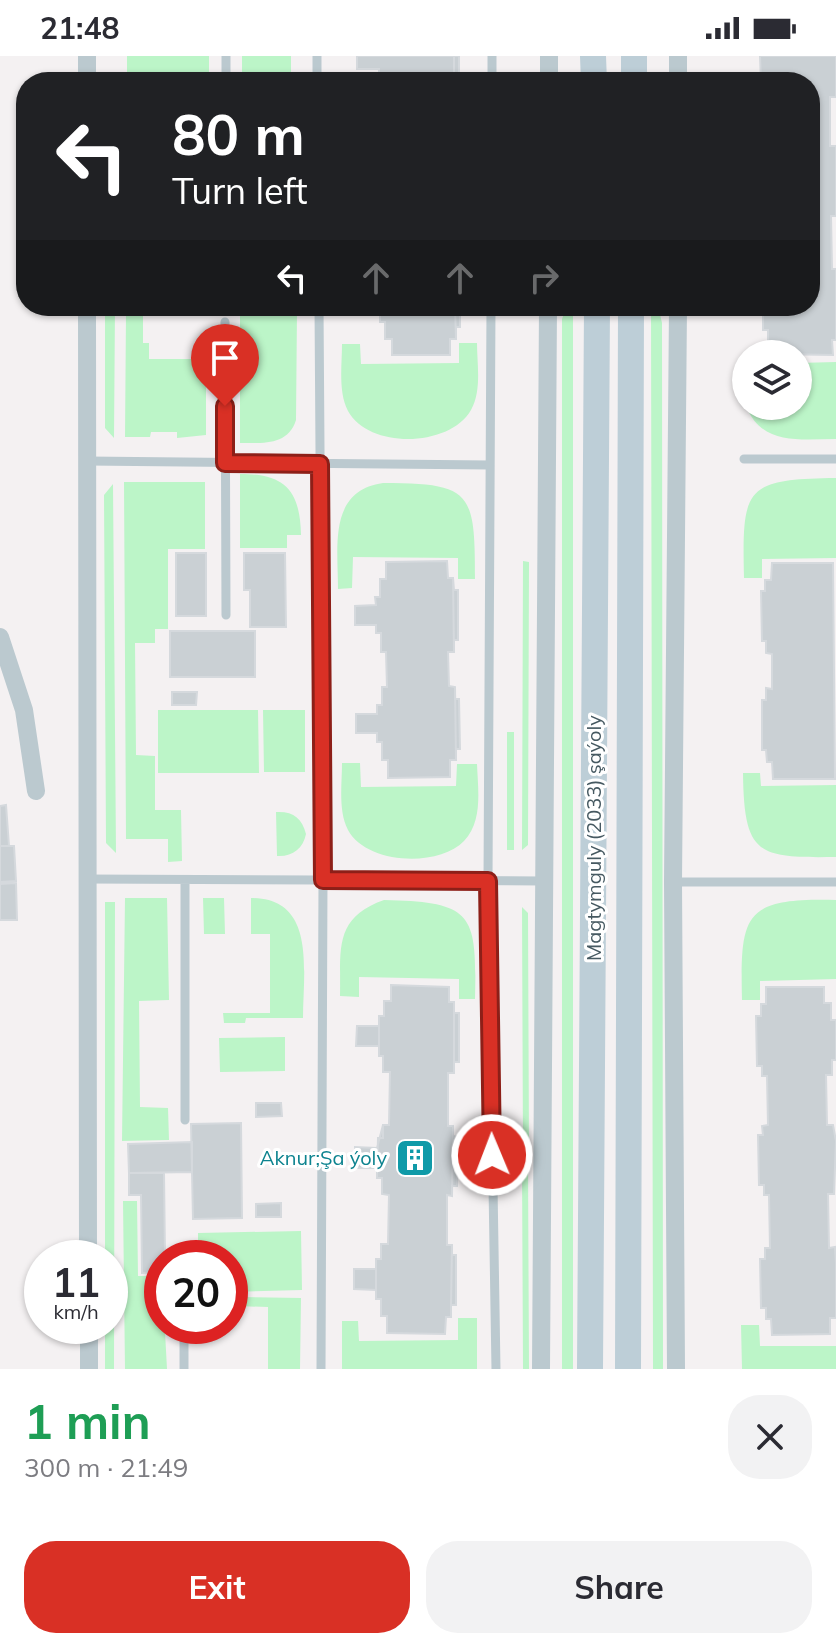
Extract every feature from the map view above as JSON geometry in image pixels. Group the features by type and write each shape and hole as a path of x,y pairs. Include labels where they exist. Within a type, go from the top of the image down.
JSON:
{"main road":[{"name":"Magtymguly (2033) şaýoly","path":"590,1369 597,316"},
{"name":"Magtymguly (2033) şaýoly","path":"628,1369 631,316"}],"street":[{"path":"87,316 88,1240"},
{"path":"541,1369 548,316"},
{"path":"676,1369 673,882 678,316"},
{"path":"0,637 24,710 36,791"},
{"path":"89,1344 89,1369"}],"lane":[{"path":"319,316 323,880 321,1369"},
{"path":"491,316 488,881 496,1369"},
{"path":"225,322 226,615"},
{"path":"744,459 836,459"},
{"path":"87,461 490,465"},
{"path":"86,879 542,881"},
{"path":"185,880 185,1120"},
{"path":"673,882 836,882"},
{"path":"184,1344 184,1369"}],"green space":[{"path":"127,56 209,56 209,72 127,72"},
{"path":"242,56 291,56 291,72 242,72"},
{"path":"105,316 115,316 114,438 105,428"},
{"path":"126,316 143,316 143,343 149,343 149,359 206,359 206,435 177,438 177,432 151,432 150,437 125,437"},
{"path":"240,316 297,316 296,420 281,439 240,443"},
{"path":"563,316 573,316 573,1369 562,1369"},
{"path":"651,316 660,316 663,1369 653,1369"},
{"path":"459,343 477,343 478,377 477,394 471,410 461,422 429,437 391,438 359,424 348,411 342,387 342,344 360,344 361,364 459,363"},
{"path":"836,362 836,439 784,438 762,428 754,420 812,420 812,363"},
{"path":"240,474 279,481 293,496 301,535 287,535 287,548 240,548"},
{"path":"836,478 836,558 762,559 762,578 744,578 745,525 748,507 755,495 766,486 783,481"},
{"path":"124,482 205,482 205,549 168,549 168,629 155,629 155,643 135,643 136,755 155,756 155,810 181,810 182,861 168,862 168,839 126,839"},
{"path":"383,483 435,486 451,490 462,498 473,527 475,579 458,579 458,558 353,557 352,588 338,589 338,539 345,509 353,497 365,488"},
{"path":"113,484 116,853 106,843 104,495"},
{"path":"523,561 529,562 528,845 522,850"},
{"path":"158,710 258,710 259,773 158,773"},
{"path":"263,710 305,710 305,772 264,772"},
{"path":"507,732 514,732 514,850 507,850"},
{"path":"342,763 360,763 361,787 456,786 457,764 477,764 477,815 470,833 452,850 421,858 386,856 370,850 357,841 345,823 341,797"},
{"path":"743,773 760,773 761,786 836,785 836,857 789,856 773,853 761,846 752,836 747,821"},
{"path":"276,812 296,817 306,834 299,848 287,855 277,856"},
{"path":"125,898 167,898 169,1000 139,1001 140,1107 168,1108 169,1140 122,1141"},
{"path":"203,898 224,898 225,934 204,934"},
{"path":"251,898 272,901 287,910 296,924 304,959 303,1018 246,1018 245,1023 224,1023 223,1013 270,1013 270,934 251,934"},
{"path":"384,900 436,904 464,918 471,930 474,948 475,999 459,999 459,979 359,977 359,997 340,996 341,950 348,926 368,907"},
{"path":"836,900 836,979 760,981 760,1000 742,1000 743,947 754,917 765,908 782,903"},
{"path":"105,902 115,902 114,1240 105,1240"},
{"path":"522,907 528,913 529,1153 523,1153"},
{"path":"285,1037 285,1071 220,1072 219,1038"},
{"path":"522,1164 528,1164 529,1369 523,1369"},
{"path":"123,1201 137,1201 138,1276 144,1276 144,1344 166,1344 167,1369 125,1369 125,1344 128,1344 128,1240 123,1240"},
{"path":"301,1231 302,1290 248,1292 248,1240 198,1240 198,1233"},
{"path":"248,1297 301,1298 300,1369 268,1369 268,1307 248,1306"},
{"path":"458,1318 477,1318 477,1369 342,1369 342,1321 358,1321 359,1341 458,1340"},
{"path":"741,1325 759,1325 760,1346 836,1346 836,1369 742,1369"},
{"path":"105,1344 114,1344 114,1369 105,1369"}],"building":[{"path":"357,56 454,56 454,72 357,69"},
{"path":"357,56 459,56 459,72 357,69"},
{"path":"760,56 836,56 836,97 830,97 830,146 836,146 836,216 831,216 832,269 836,269 836,340 832,340 833,355 812,355 812,340 768,340 768,330 763,330 763,316 820,316 820,72 761,72"},
{"path":"380,316 455,316 456,339 450,339 450,355 392,355 392,339 385,339 385,322 380,322"},
{"path":"380,316 460,316 456,339 450,339 450,355 392,355 392,339 385,339 385,322 380,322"},
{"path":"176,553 206,553 206,616 176,616"},
{"path":"244,553 285,553 286,627 250,627 250,590 244,590"},
{"path":"447,561 448,578 453,578 454,652 448,652 449,686 455,687 456,760 450,760 450,777 388,778 388,760 382,760 382,742 377,742 377,733 356,733 356,714 377,714 377,705 382,705 382,687 387,687 386,652 381,652 381,633 376,633 376,625 355,625 355,606 376,605 375,597 380,597 380,579 386,579 386,562"},
{"path":"447,561 448,578 453,578 454,590 458,590 458,640 454,640 454,652 448,652 449,686 455,687 455,699 459,699 460,749 456,749 456,760 450,760 450,777 388,778 388,760 382,760 382,742 377,742 377,733 356,733 356,714 377,714 377,705 382,705 382,687 387,687 386,652 381,652 381,633 376,633 376,625 355,625 355,606 376,605 375,597 380,597 380,579 386,579 386,562"},
{"path":"772,563 833,563 835,779 773,779 772,762 767,762 766,750 762,750 762,700 766,700 766,688 772,689 772,654 766,653 766,641 762,641 761,591 765,591 765,580 771,580"},
{"path":"170,631 255,631 255,677 170,677"},
{"path":"172,692 197,692 196,705 172,705"},
{"path":"6,805 9,846 0,846 0,806"},
{"path":"0,846 14,846 16,881 0,882"},
{"path":"16,883 17,920 0,920 0,884"},
{"name":"Aknur;Şa ýoly","path":"391,985 449,987 449,1002 454,1002 454,1013 459,1013 459,1062 454,1062 454,1073 448,1073 448,1126 453,1126 453,1136 458,1137 457,1186 452,1186 452,1196 447,1195 447,1245 452,1245 452,1255 456,1255 456,1305 451,1305 451,1317 446,1317 445,1334 387,1333 387,1316 381,1316 381,1299 376,1299 376,1290 354,1289 354,1269 376,1269 376,1259 381,1259 381,1244 388,1244 389,1195 382,1194 382,1178 377,1178 377,1168 355,1168 355,1147 377,1148 383,1125 389,1125 390,1072 383,1072 383,1056 379,1056 379,1046 356,1046 357,1026 379,1026 379,1016 384,1016 384,1001 391,1001"},
{"name":"Aknur;Şa ýoly","path":"391,985 449,987 449,1002 454,1002 454,1073 448,1073 448,1126 453,1126 452,1196 447,1195 447,1245 452,1245 451,1317 446,1317 445,1334 387,1333 387,1316 381,1316 381,1299 376,1299 376,1259 381,1259 381,1244 388,1244 389,1195 382,1194 382,1178 377,1178 378,1138 383,1138 383,1125 389,1125 390,1072 383,1072 383,1056 379,1056 379,1016 384,1016 384,1001 391,1001"},
{"path":"766,987 824,987 824,1003 831,1003 831,1020 836,1020 836,1060 832,1060 832,1075 826,1075 827,1125 833,1125 836,1141 834,1194 828,1194 829,1248 835,1247 836,1263 836,1318 830,1318 830,1334 772,1335 771,1319 766,1319 766,1308 761,1308 760,1259 765,1259 765,1248 770,1248 769,1195 764,1195 764,1185 759,1185 758,1135 763,1135 762,1126 768,1125 767,1076 762,1076 762,1066 757,1066 756,1016 761,1016 761,1004 766,1004"},
{"path":"256,1103 281,1103 282,1116 256,1117"},
{"path":"241,1123 242,1218 193,1219 191,1124"},
{"path":"192,1142 192,1172 129,1173 128,1144"},
{"path":"129,1173 164,1173 165,1240 144,1240 144,1273 141,1195 129,1195"},
{"path":"281,1203 281,1217 256,1217 256,1204"}],"place":[{"name":"Aknur;Şa ýoly","path":"415,1158"}],"route":[{"path":"225,406 225,463 320,464 323,880 488,881 492,1155"}]}
